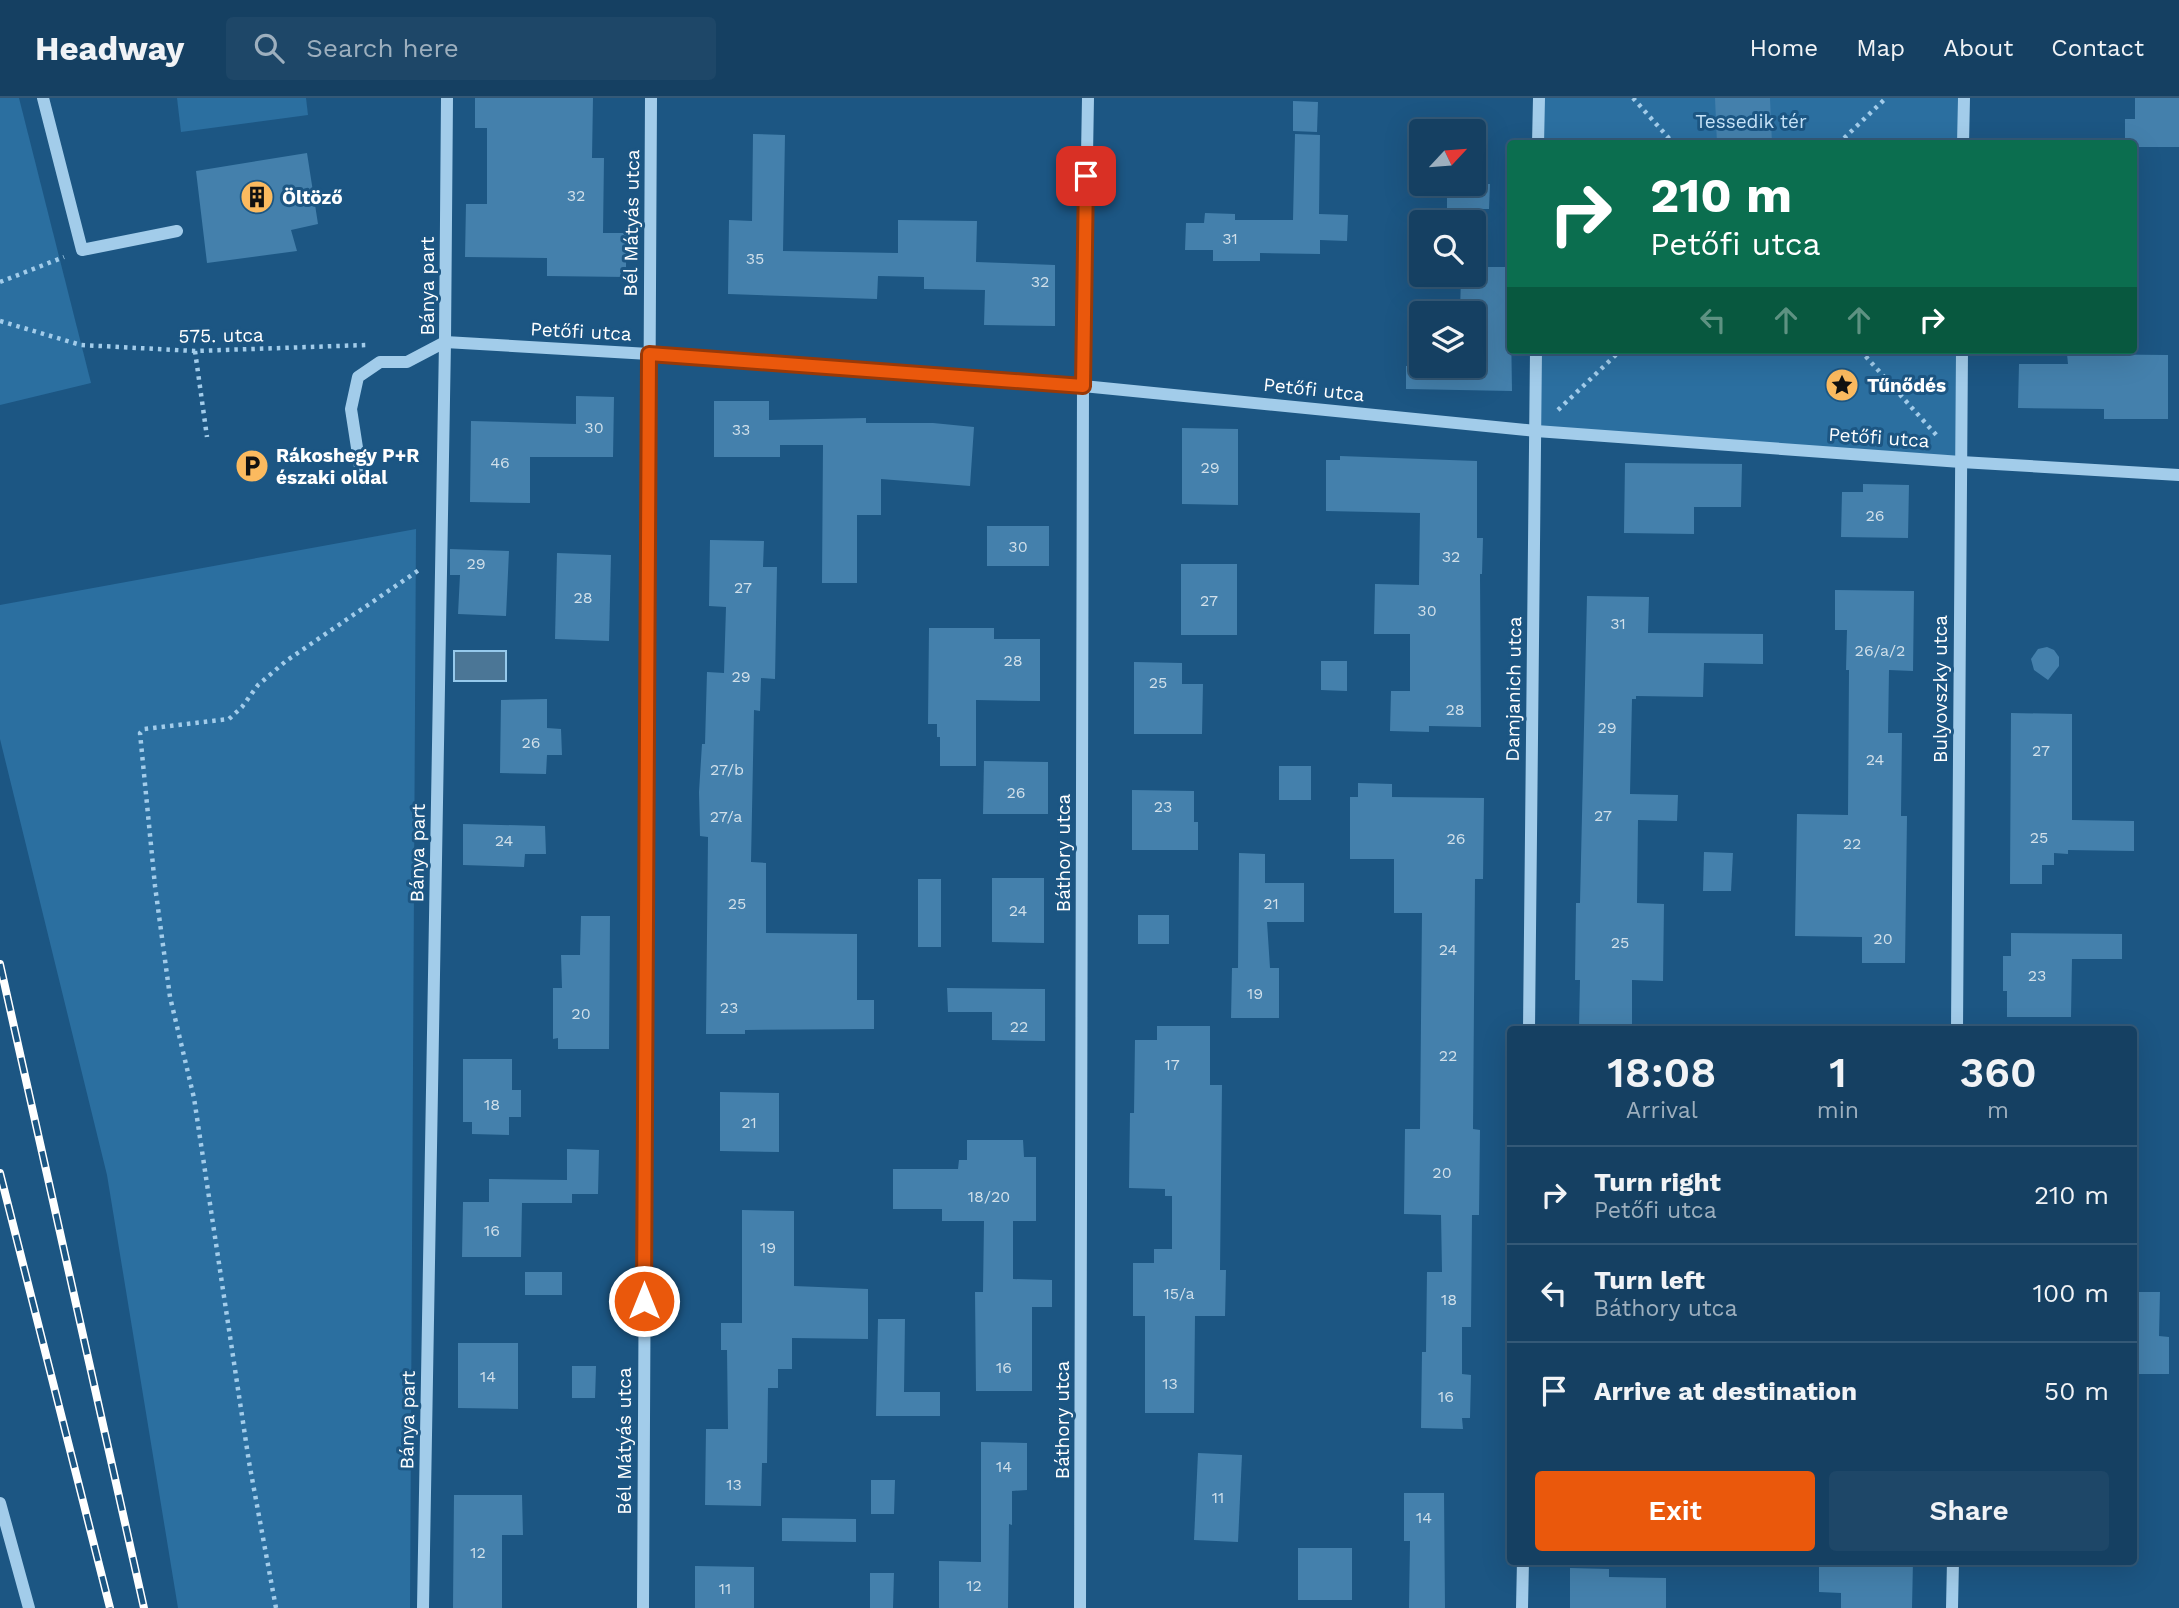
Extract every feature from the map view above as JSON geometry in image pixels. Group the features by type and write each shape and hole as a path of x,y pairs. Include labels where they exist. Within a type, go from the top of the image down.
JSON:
{"street":[{"path":"43,98 82,250 177,232"},
{"name":"Bánya part","path":"423,1608 442,556 447,98"},
{"name":"Bél Mátyás utca","path":"643,1608 651,98"},
{"name":"Báthory utca","path":"1080,1608 1083,386 1087,98"},
{"path":"1538,140 1539,98"},
{"path":"1963,140 1964,98"},
{"path":"362,480 351,410 358,377 380,362 407,362 445,342"},
{"name":"Petőfi utca","path":"445,342 1083,386 1536,431 1961,463 2179,475"},
{"name":"Damjanich utca","path":"1529,1026 1536,354"},
{"name":"Bulyovszky utca","path":"1957,1026 1962,354"},
{"path":"0,1503 29,1608"},
{"path":"1522,1608 1523,1565"},
{"path":"1952,1608 1953,1565"}],"path":[{"path":"1633,98 1670,140"},
{"path":"1842,140 1886,98"},
{"path":"0,282 82,250"},
{"name":"575. utca","path":"0,320 81,345 195,351 376,345"},
{"path":"195,351 207,437"},
{"path":"1536,431 1616,354"},
{"path":"1864,354 1961,463"},
{"path":"276,1608 249,1462 194,1098 170,997 155,886 140,733 144,729 229,719 242,707 258,685 286,661 442,556"}],"green space":[{"path":"0,98 19,98 91,383 0,405"},
{"path":"177,98 306,98 308,115 181,132"},
{"name":"Tessedik tér","path":"1539,98 1964,98 1963,140 1538,140"},
{"path":"1536,354 1962,354 1961,462 1536,431"},
{"path":"416,529 410,1608 178,1608 107,1175 0,739 0,605"}],"shaded area":[{"path":"454,651 506,651 506,681 454,681"}],"building":[{"path":"475,98 593,98 592,158 604,158 603,233 626,233 626,277 547,276 547,258 465,257 466,204 487,204 487,128 475,128"},
{"path":"1715,98 1770,98 1772,140 1717,140"},
{"path":"2135,98 2179,98 2179,147 2137,147 2137,140 2125,140 2125,119 2135,119"},
{"path":"1293,101 1318,102 1317,132 1293,131"},
{"path":"753,134 785,135 783,251 898,253 898,220 977,221 976,262 1055,265 1055,326 984,325 985,290 924,289 924,277 878,276 877,299 728,294 729,220 752,221"},
{"path":"1295,134 1320,135 1319,214 1348,215 1347,241 1320,240 1320,254 1260,253 1260,261 1213,261 1213,250 1185,250 1186,223 1204,223 1205,213 1235,214 1235,220 1293,220"},
{"name":"Öltöző","path":"307,153 318,224 291,230 297,251 207,263 196,171"},
{"path":"1486,184 1490,184 1489,209 1447,210 1447,196 1486,196"},
{"path":"1486,267 1507,267 1507,354 1511,354 1512,391 1406,389 1406,366 1409,366 1409,378 1486,378 1486,301 1460,301 1461,287 1486,287"},
{"path":"2067,354 2168,355 2168,419 2104,419 2104,409 2018,408 2019,364 2068,364"},
{"path":"576,396 614,397 613,457 530,457 530,503 470,502 471,421 576,424"},
{"path":"714,401 769,401 769,420 866,418 866,423 933,423 974,427 970,486 881,479 881,515 857,515 857,583 822,583 823,445 780,445 780,457 714,457"},
{"path":"1182,428 1238,429 1238,505 1182,504"},
{"path":"1340,456 1477,461 1477,538 1483,538 1480,574 1481,727 1429,726 1429,732 1390,731 1391,691 1410,691 1410,634 1374,634 1375,584 1419,585 1420,513 1326,511 1326,460 1340,460"},
{"path":"1625,463 1742,464 1741,507 1694,507 1694,534 1624,533"},
{"path":"1863,484 1909,485 1908,538 1841,537 1842,492 1863,492"},
{"path":"987,526 1049,526 1049,566 987,566"},
{"path":"710,540 764,541 763,567 777,567 775,679 761,678 760,711 754,710 751,862 766,863 766,933 857,934 857,1000 874,1000 874,1029 745,1030 745,1034 706,1034 708,837 700,836 699,792 702,744 705,744 707,672 724,673 726,607 709,606"},
{"path":"450,549 509,551 506,616 458,614 460,575 450,575"},
{"path":"557,553 611,555 609,641 555,639"},
{"path":"1181,564 1237,564 1237,635 1181,635"},
{"path":"1835,590 1914,591 1913,671 1889,670 1888,733 1902,733 1901,816 1907,816 1905,963 1862,963 1862,937 1795,936 1797,814 1848,815 1847,630 1835,630"},
{"path":"1587,596 1649,597 1648,633 1763,634 1763,664 1704,663 1703,697 1636,696 1636,699 1632,699 1630,794 1678,795 1677,821 1638,820 1637,903 1664,904 1663,981 1632,980 1632,1026 1579,1026 1580,980 1575,980 1576,903 1580,903"},
{"path":"929,628 994,628 994,639 1040,639 1040,701 976,700 976,766 940,766 937,724 928,724"},
{"path":"2047,647 2054,650 2059,657 2059,666 2048,680 2034,670 2031,659 2038,649"},
{"path":"1321,661 1347,661 1347,691 1321,690"},
{"path":"1134,662 1182,663 1182,684 1203,684 1202,734 1134,734"},
{"path":"547,699 547,728 561,729 562,755 547,755 546,774 500,773 501,700"},
{"path":"2011,713 2072,714 2072,820 2134,821 2134,851 2068,850 2068,854 2054,853 2054,865 2042,865 2042,884 2010,884"},
{"path":"984,761 1048,762 1048,814 983,814"},
{"path":"1279,766 1311,766 1311,800 1279,800"},
{"path":"1358,783 1392,784 1392,797 1484,798 1483,879 1475,879 1473,1129 1480,1130 1479,1215 1472,1215 1471,1327 1462,1327 1462,1374 1471,1375 1470,1418 1462,1418 1463,1429 1421,1428 1427,1272 1442,1272 1441,1215 1404,1214 1405,1129 1420,1129 1422,913 1394,913 1394,859 1350,859 1350,797 1358,797"},
{"path":"1132,790 1194,791 1198,850 1132,850"},
{"path":"463,824 545,826 546,854 525,854 524,867 463,865"},
{"path":"1704,852 1733,853 1731,891 1703,891"},
{"path":"1239,853 1265,854 1265,883 1304,883 1304,922 1267,922 1270,968 1279,968 1279,1018 1231,1018 1232,968 1238,968"},
{"path":"992,878 1044,878 1044,943 992,942"},
{"path":"918,879 941,879 941,947 918,947"},
{"path":"1138,915 1169,915 1169,944 1138,944"},
{"path":"581,916 610,916 609,1049 558,1049 558,1038 553,1039 553,988 562,988 561,955 580,955"},
{"path":"2011,933 2122,934 2122,959 2072,959 2071,1017 2007,1017 2007,991 2003,991 2003,956 2011,956"},
{"path":"947,988 1045,989 1045,1041 992,1040 992,1012 948,1012"},
{"path":"1157,1026 1210,1026 1210,1085 1222,1085 1220,1270 1226,1270 1225,1316 1195,1316 1194,1413 1145,1413 1145,1316 1133,1316 1133,1263 1154,1263 1154,1249 1172,1249 1172,1196 1165,1196 1165,1189 1129,1188 1135,1040 1157,1040"},
{"path":"463,1059 512,1059 512,1090 521,1090 521,1117 509,1117 509,1135 472,1134 472,1122 463,1122"},
{"path":"720,1092 779,1093 779,1152 720,1151"},
{"path":"967,1140 1023,1140 1024,1157 1036,1157 1036,1221 1013,1221 1013,1279 1052,1280 1052,1307 1032,1307 1032,1391 976,1391 975,1292 983,1292 984,1221 942,1221 942,1209 893,1209 893,1169 958,1169 959,1160 967,1160"},
{"path":"567,1149 599,1150 598,1194 572,1194 572,1203 522,1203 521,1257 462,1257 463,1202 489,1202 489,1179 567,1180"},
{"path":"742,1210 794,1211 794,1286 868,1289 868,1339 792,1338 792,1369 778,1369 778,1388 768,1388 767,1463 762,1463 761,1506 705,1505 706,1429 728,1429 727,1350 721,1350 721,1323 742,1323"},
{"path":"525,1272 562,1272 562,1295 525,1295"},
{"path":"2137,1292 2160,1292 2159,1336 2169,1337 2169,1374 2137,1374"},
{"path":"878,1319 905,1319 904,1392 940,1392 940,1416 876,1416"},
{"path":"458,1343 518,1343 518,1409 458,1408"},
{"path":"572,1366 596,1366 595,1398 572,1398"},
{"path":"981,1442 1027,1443 1027,1490 1012,1491 1008,1608 939,1608 939,1561 981,1562"},
{"path":"1198,1453 1242,1455 1238,1542 1194,1540"},
{"path":"871,1480 895,1480 894,1514 871,1514"},
{"path":"1404,1493 1444,1493 1445,1608 1409,1608 1410,1541 1404,1541"},
{"path":"454,1495 522,1495 523,1535 502,1535 502,1608 453,1608"},
{"path":"782,1518 856,1519 856,1542 782,1541"},
{"path":"1298,1548 1352,1548 1352,1600 1298,1600"},
{"path":"1819,1565 1913,1565 1912,1608 1841,1608 1841,1593 1819,1592"},
{"path":"695,1566 754,1567 754,1608 695,1608"},
{"path":"1570,1568 1609,1569 1609,1577 1666,1578 1666,1608 1570,1608"},
{"path":"870,1573 894,1573 893,1608 870,1608"}],"railway":[{"path":"0,964 144,1608"},
{"path":"0,1173 110,1608"}],"place":[{"name":"Öltöző","path":"257,197"},
{"name":"Tűnődés","path":"1842,385"},
{"name":"Rákoshegy P+R északi oldal","path":"252,466"}],"route":[{"path":"644,1301 649,354 1083,386 1086,176"}]}
